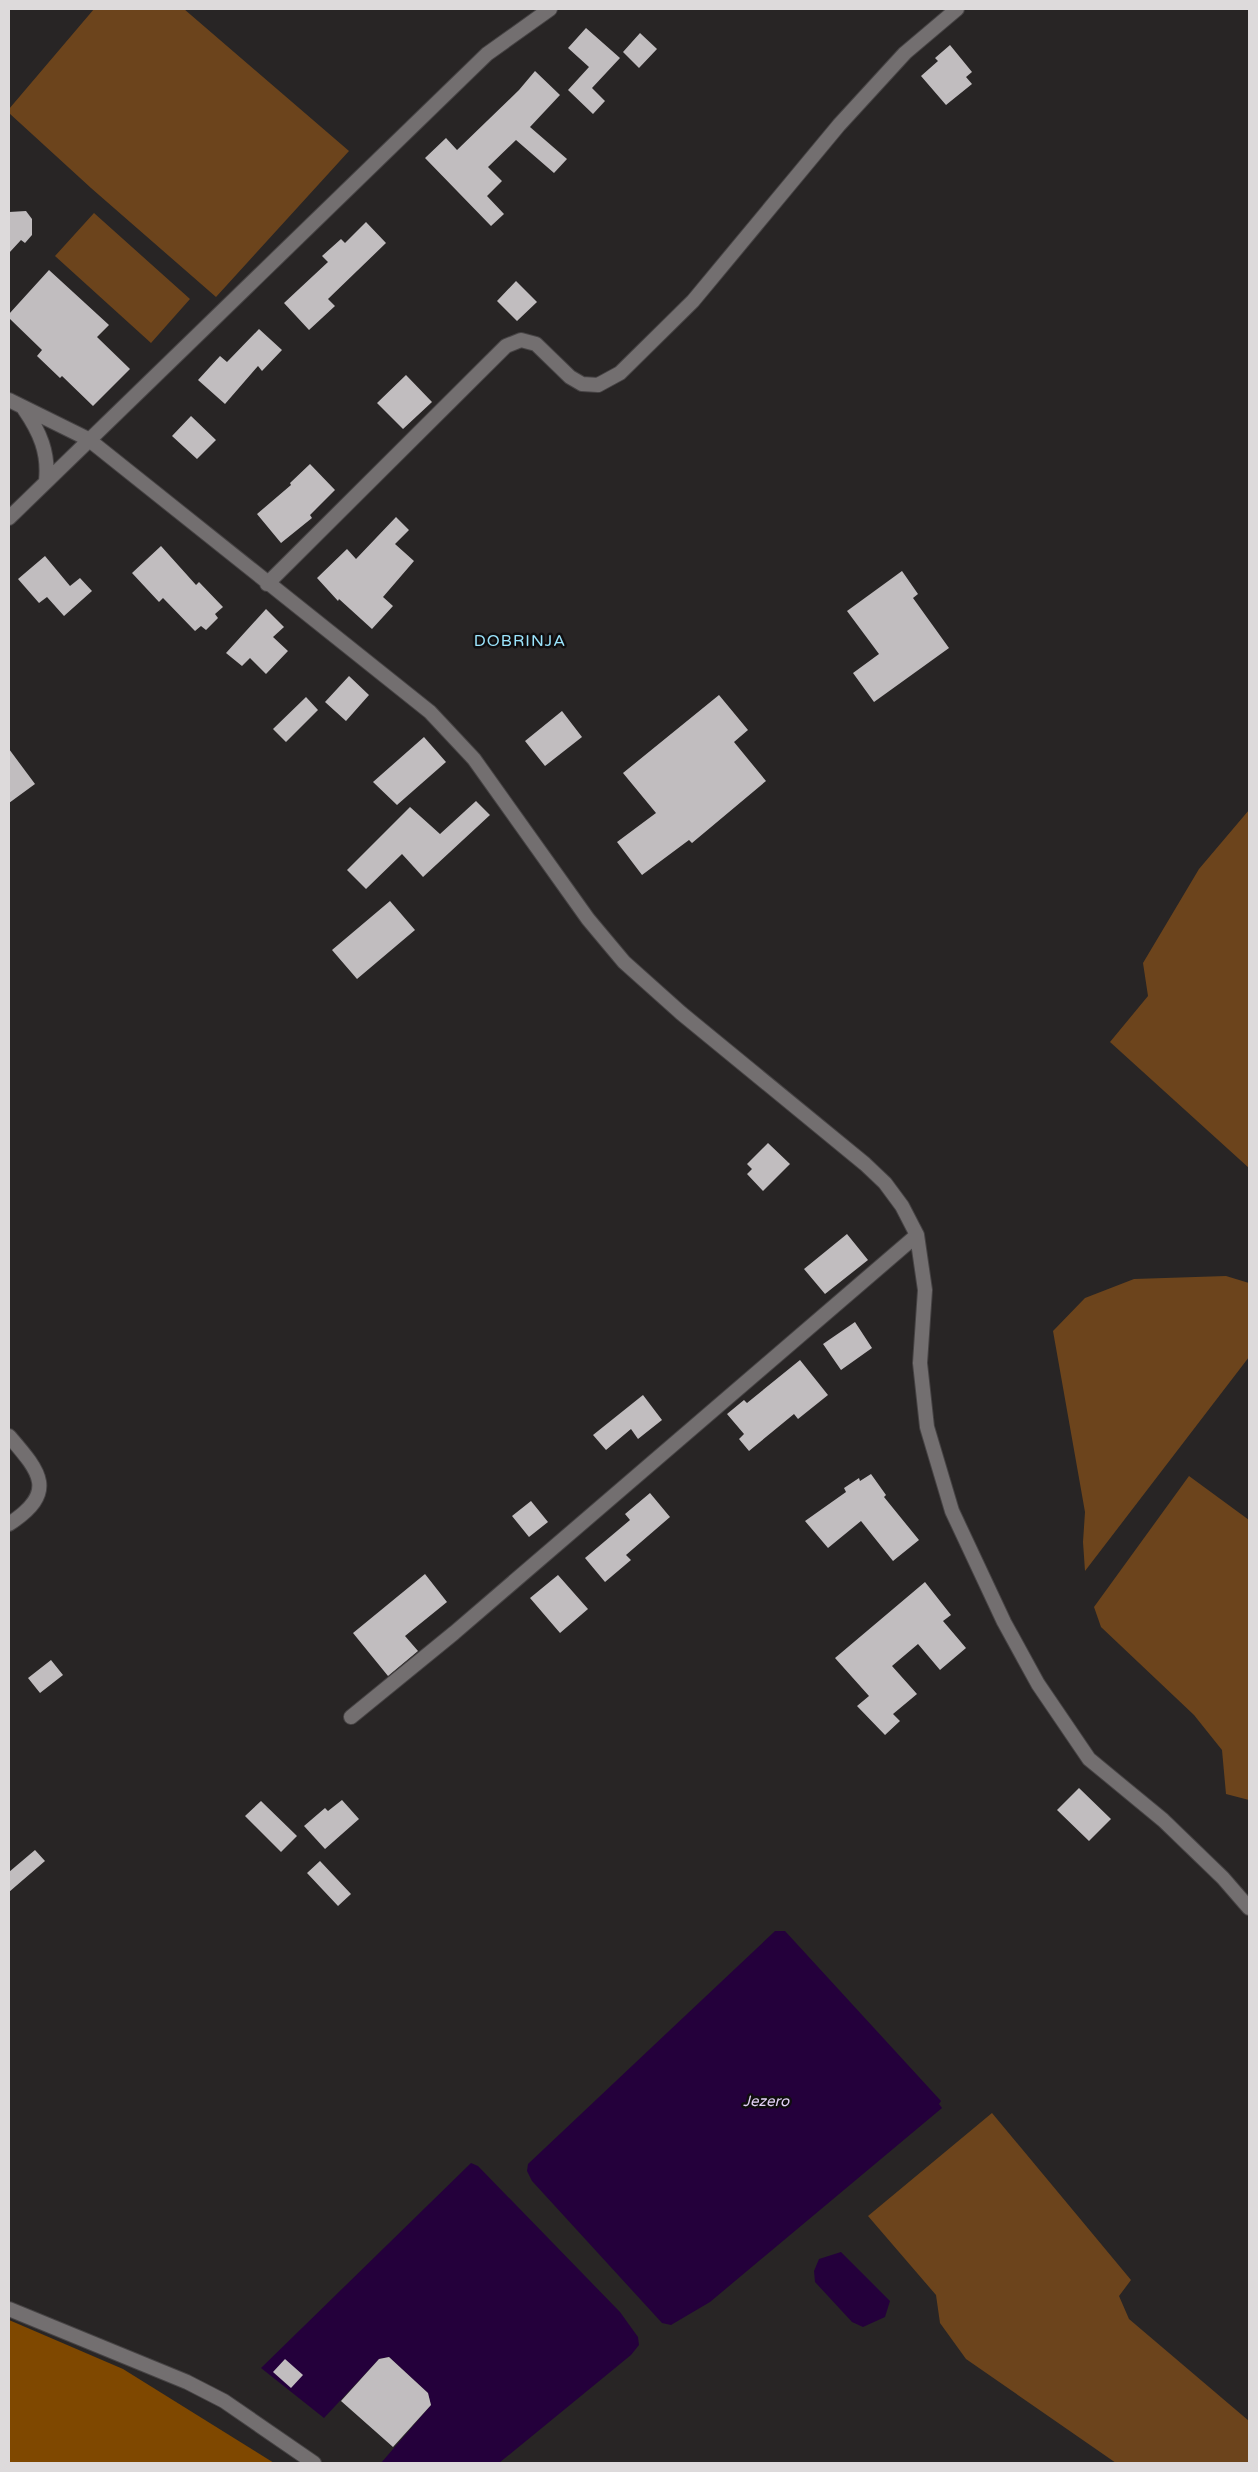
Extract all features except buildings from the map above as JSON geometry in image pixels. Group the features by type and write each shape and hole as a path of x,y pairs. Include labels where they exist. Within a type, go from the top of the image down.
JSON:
{"street":[{"path":"9,518 88,439 487,54 550,9"},
{"path":"267,584 506,346 521,340 536,344 570,377 582,384 598,385 620,373 693,301 839,125 885,74 905,53 958,9"},
{"path":"9,400 88,439 267,584 430,712 474,759 588,919 624,962 681,1013 885,1182 902,1206 917,1235 925,1290 920,1363 927,1427 952,1511 1004,1622 1038,1684 1089,1759 1163,1820 1223,1878 1249,1908"},
{"path":"22,406 36,427 48,462 46,481"},
{"path":"351,1717 454,1634 917,1235"},
{"path":"9,1436 33,1464 39,1480 39,1492 36,1502 24,1515 9,1524"},
{"path":"9,2309 194,2386 224,2401 314,2463"}],"shaded area":[{"path":"94,9 184,9 349,151 216,297 91,188 9,113 9,109"},
{"path":"94,213 190,299 151,343 55,256"},
{"path":"1249,810 1249,1168 1110,1042 1148,996 1143,963 1199,869"},
{"path":"1226,1276 1249,1283 1249,1357 1085,1571 1083,1542 1085,1512 1053,1331 1085,1298 1134,1279"},
{"path":"1189,1476 1249,1520 1249,1800 1226,1794 1222,1750 1194,1715 1101,1627 1094,1607"},
{"path":"992,2113 1131,2280 1119,2296 1129,2319 1249,2421 1249,2463 1116,2463 966,2359 940,2323 936,2295 868,2216"},
{"path":"9,2320 123,2369 274,2463 9,2463"}],"water":[{"name":"Jezero","path":"775,1931 785,1931 941,2101 939,2104 942,2108 710,2302 671,2325 662,2323 532,2181 527,2171 528,2164"},
{"path":"471,2163 478,2166 620,2312 638,2337 639,2345 631,2355 499,2463 381,2463 431,2405 428,2393 389,2357 379,2359 324,2418 261,2368"},
{"path":"841,2252 890,2301 885,2317 863,2327 852,2322 815,2282 814,2271 819,2259"}],"district":[{"name":"DOBRINJA","path":"520,641"}]}
